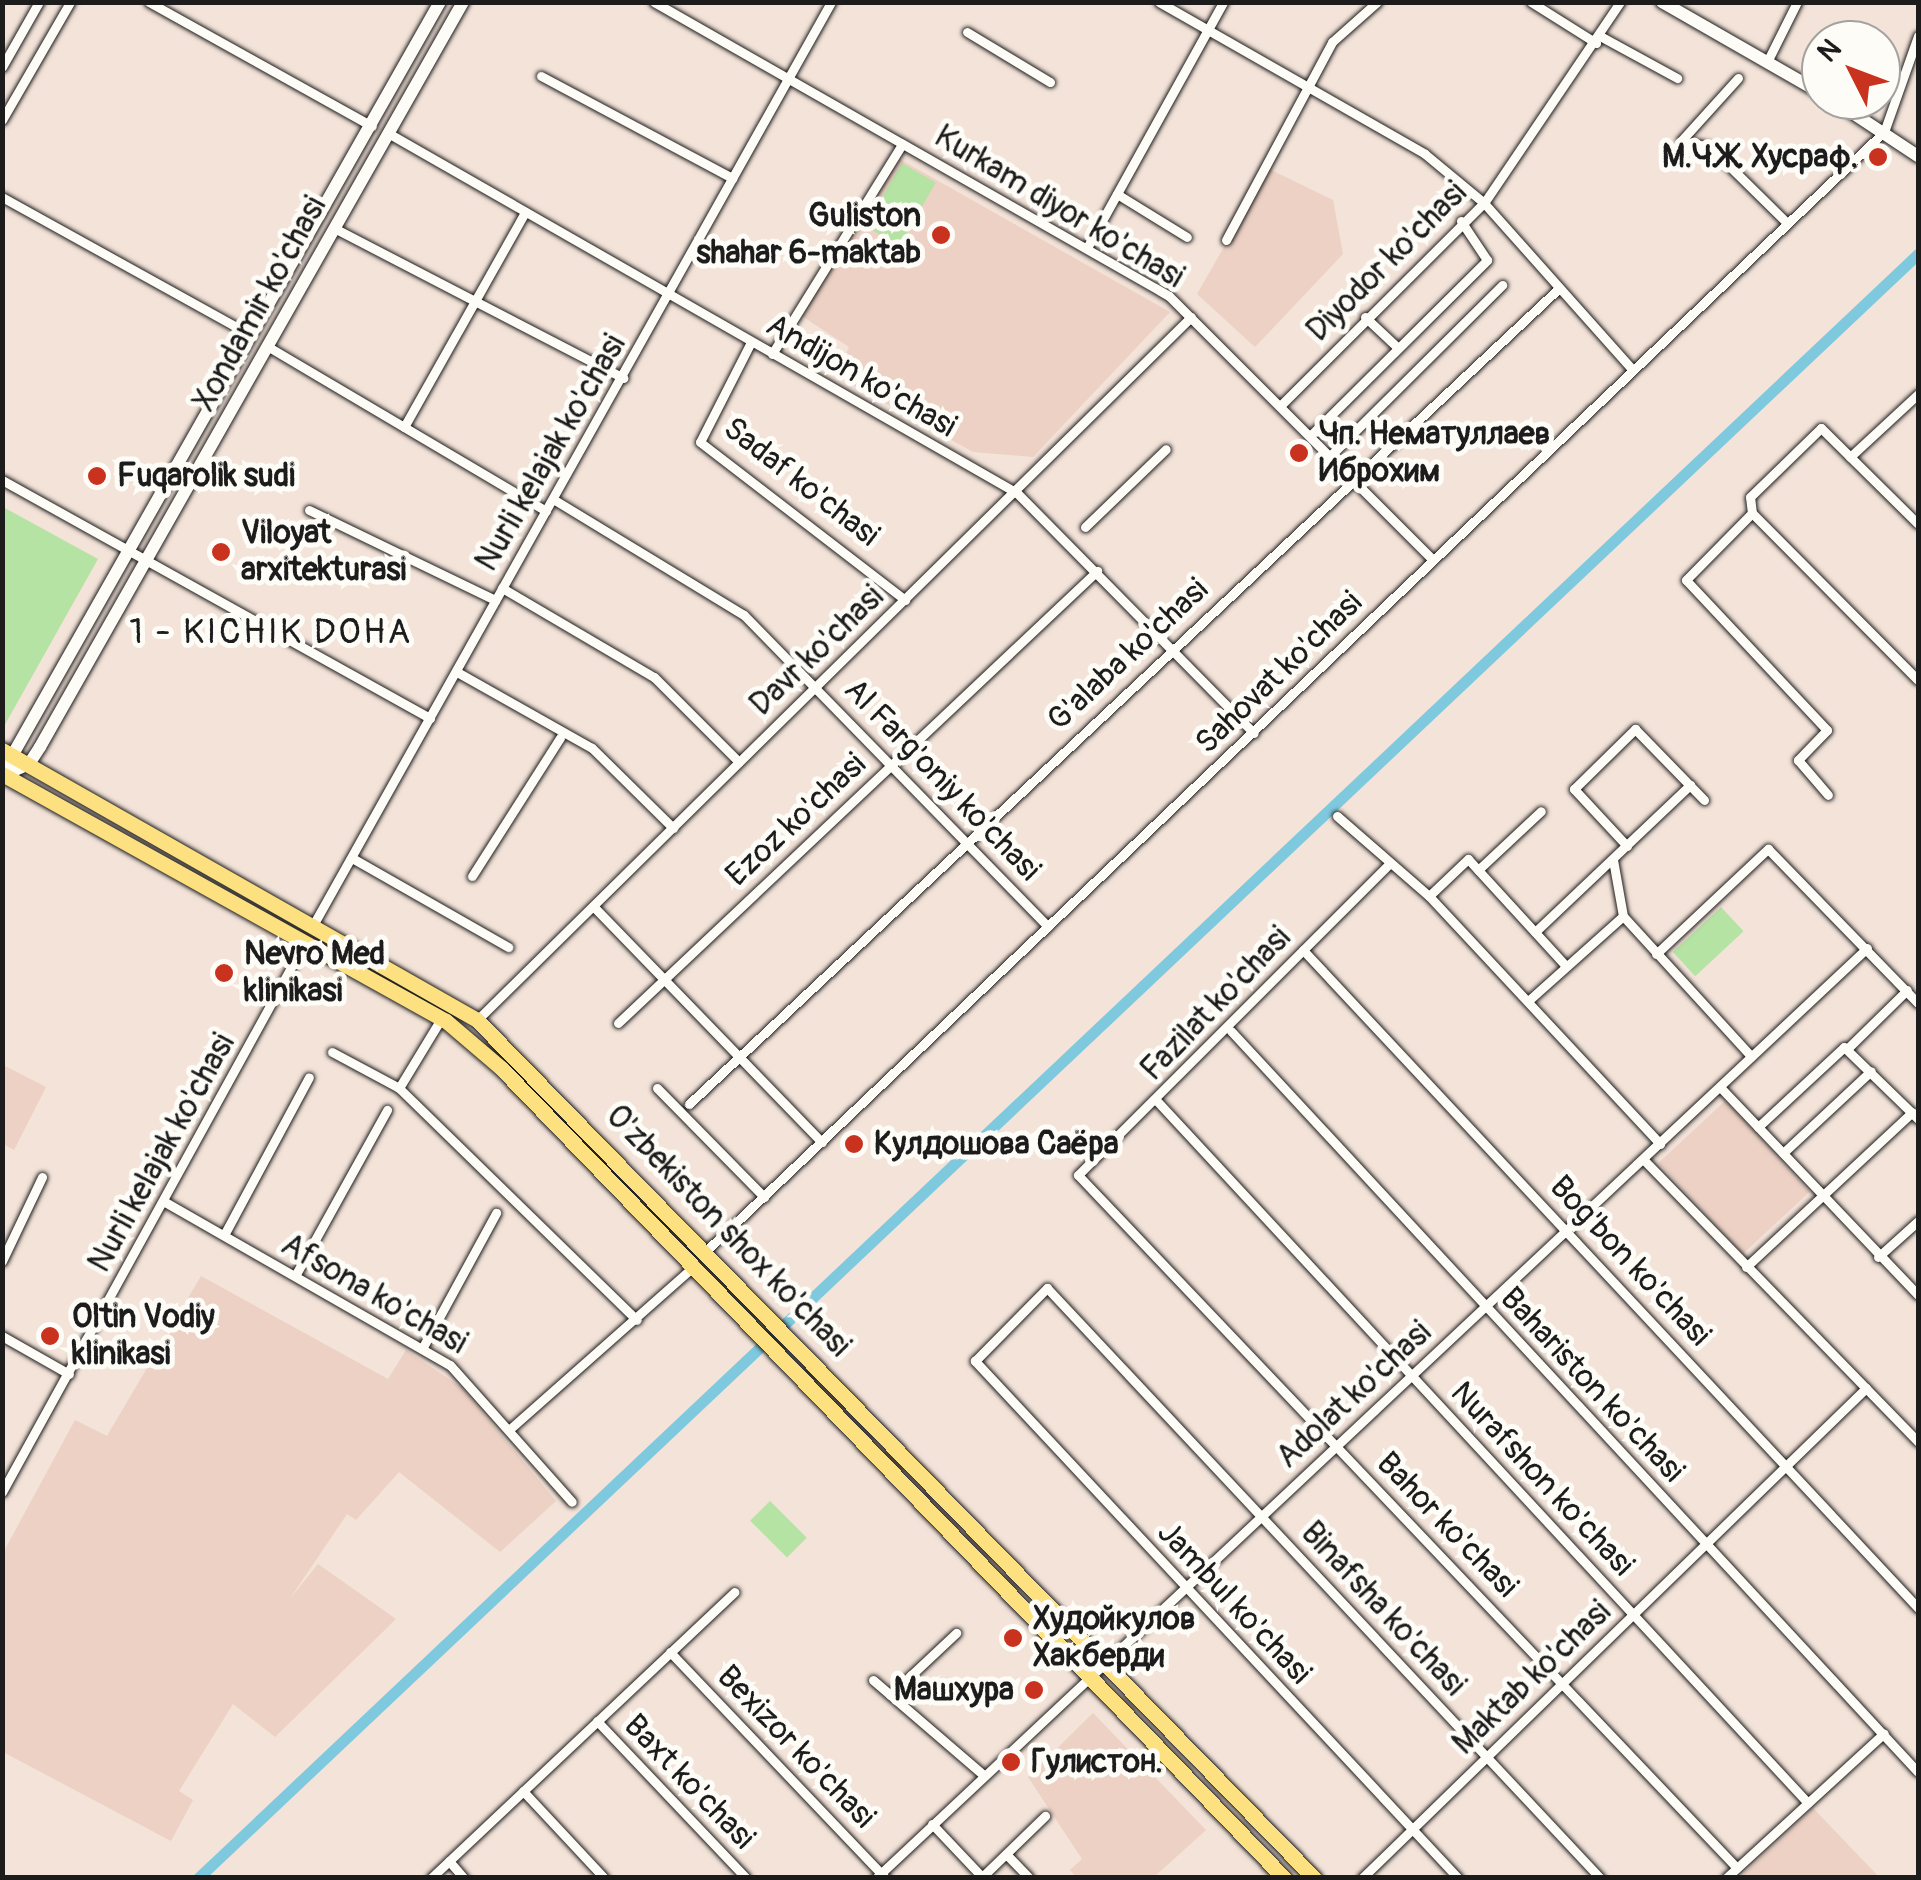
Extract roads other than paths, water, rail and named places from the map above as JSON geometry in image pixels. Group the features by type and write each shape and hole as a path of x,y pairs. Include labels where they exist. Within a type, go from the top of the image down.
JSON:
{"main road":[{"name":"Xondamir ko'chasi","path":"3,775 7,752 130,550 440,2"},
{"name":"Xondamir ko'chasi","path":"29,764 463,2"},
{"path":"1662,2 1801,81"},
{"path":"1865,120 1918,156"},
{"name":"O'zbekiston shox ko'chasi","path":"7,752 441,1019 696,1264 1284,1878"},
{"path":"3,775 29,764"},
{"name":"O'zbekiston shox ko'chasi","path":"3,775 477,1020 795,1340 1314,1878"}],"street":[{"path":"2,67 39,2"},
{"path":"2,120 70,2"},
{"path":"149,2 372,126"},
{"name":"Kurkam diyor ko'chasi","path":"654,2 1088,246 1191,317 1284,403 1432,559"},
{"name":"Nurli kelajak ko'chasi","path":"2,1492 495,600 832,2"},
{"path":"1159,2 1425,154 1484,203 1556,291 1631,368"},
{"path":"1088,246 1223,2"},
{"path":"1226,240 1332,42 1376,2"},
{"path":"1530,2 1678,78"},
{"name":"Diyodor ko'chasi","path":"1284,403 1461,221 1484,203 1620,2"},
{"path":"1768,62 1797,2"},
{"path":"967,32 1050,82"},
{"path":"1884,132 1918,36"},
{"path":"541,76 732,178"},
{"path":"1738,78 1681,141 1710,147 1786,222"},
{"name":"Sahovat ko'chasi","path":"707,1250 1254,733 1631,368 1884,132"},
{"name":"Andijon ko'chasi","path":"388,133 1017,493 1254,733"},
{"path":"772,354 902,144"},
{"path":"1116,194 1187,237"},
{"path":"2,197 251,335"},
{"path":"404,427 525,212"},
{"path":"1312,434 1396,346 1487,260 1461,221"},
{"path":"334,228 472,307 622,378"},
{"path":"1332,454 1502,285"},
{"name":"G'alaba ko'chasi","path":"689,1104 966,839 1556,291"},
{"path":"1366,316 1396,346"},
{"name":"Davr ko'chasi","path":"477,1020 1017,493 1191,317"},
{"name":"Sadaf ko'chasi","path":"750,342 700,442 905,600"},
{"path":"268,346 546,511"},
{"path":"1850,457 1918,394"},
{"path":"1918,524 1821,428 1750,497 1752,514 1918,680"},
{"path":"1085,527 1166,449"},
{"path":"2,480 430,718"},
{"name":"Al Farg'oniy ko'chasi","path":"553,499 744,615 1048,926"},
{"path":"309,510 495,600"},
{"path":"1752,514 1686,580 1828,730 1798,760 1828,795"},
{"name":"Ezoz ko'chasi","path":"618,1023 1096,571"},
{"path":"502,588 654,677 738,762"},
{"path":"456,672 536,712 560,738 592,748 673,828"},
{"path":"1628,846 1574,789 1635,730 1704,800"},
{"path":"472,876 560,738"},
{"path":"1534,932 1690,785"},
{"path":"1478,870 1542,811"},
{"path":"1337,816 1387,866 1429,896 1660,1144"},
{"path":"1656,954 1768,849 1918,1002"},
{"path":"352,858 508,947"},
{"path":"1429,896 1468,859 1565,965"},
{"path":"1612,860 1623,916 1750,1056"},
{"name":"Fazilat ko'chasi","path":"1078,1175 1231,1031 1303,950 1387,866"},
{"path":"593,906 660,982 822,1142"},
{"path":"1528,1001 1623,916"},
{"name":"Adolat ko'chasi","path":"880,1876 981,1772 1262,1517 1867,948"},
{"name":"Bog'bon ko'chasi","path":"1303,950 1918,1608"},
{"path":"1758,1126 1907,990"},
{"path":"399,1088 441,1019"},
{"name":"Bahariston ko'chasi","path":"1231,1031 1918,1772"},
{"path":"1746,1267 1823,1194 1915,1116 1845,1048"},
{"path":"332,1052 399,1088 637,1320"},
{"path":"1783,1153 1870,1071"},
{"path":"224,1235 310,1077"},
{"path":"1720,1087 1918,1295"},
{"path":"658,1088 764,1197"},
{"name":"Nurafshon ko'chasi","path":"1157,1101 1808,1803"},
{"path":"296,1276 387,1110"},
{"path":"1644,1160 1918,1442"},
{"name":"Bahor ko'chasi","path":"1078,1175 1736,1868"},
{"path":"2,1261 4,1246 42,1176"},
{"name":"Afsona ko'chasi","path":"165,1202 422,1347 476,1386 572,1502"},
{"path":"422,1347 496,1213"},
{"path":"1878,1257 1918,1221"},
{"path":"511,1428 696,1264"},
{"name":"Jambul ko'chasi","path":"1048,1288 975,1361 1458,1878"},
{"name":"Binafsha ko'chasi","path":"1048,1288 1600,1878"},
{"path":"2,1336 69,1374"},
{"name":"Maktab ko'chasi","path":"1362,1878 1866,1388"},
{"path":"430,1878 734,1592"},
{"path":"890,1695 956,1633"},
{"name":"Bexizor ko'chasi","path":"670,1652 880,1876"},
{"path":"873,1680 981,1772"},
{"name":"Baxt ko'chasi","path":"597,1721 746,1878"},
{"path":"1726,1878 1884,1733"},
{"path":"523,1791 604,1878"},
{"path":"932,1824 982,1877 1045,1816"},
{"path":"1006,1854 1028,1878"},
{"path":"449,1860 464,1878"}],"waterway":[{"path":"198,1878 1918,254"}],"place":[{"name":"М.Ч.Ж. Хусраф.","path":"1878,157"},
{"name":"Guliston shahar 6-maktab","path":"941,235"},
{"name":"Чп. Нематуллаев Иброхим","path":"1299,453"},
{"name":"Fuqarolik sudi","path":"97,476"},
{"name":"Viloyat arxitekturasi","path":"221,552"},
{"name":"Nevro Med klinikasi","path":"224,973"},
{"name":"Кулдошова Саёра","path":"854,1144"},
{"name":"Oltin Vodiy klinikasi","path":"50,1336"},
{"name":"Худойкулов Хакберди","path":"1013,1638"},
{"name":"Машхура","path":"1034,1690"},
{"name":"Гулистон.","path":"1011,1762"}],"district":[{"name":"1 - KICHIK DOHA","path":"271,632"}]}
